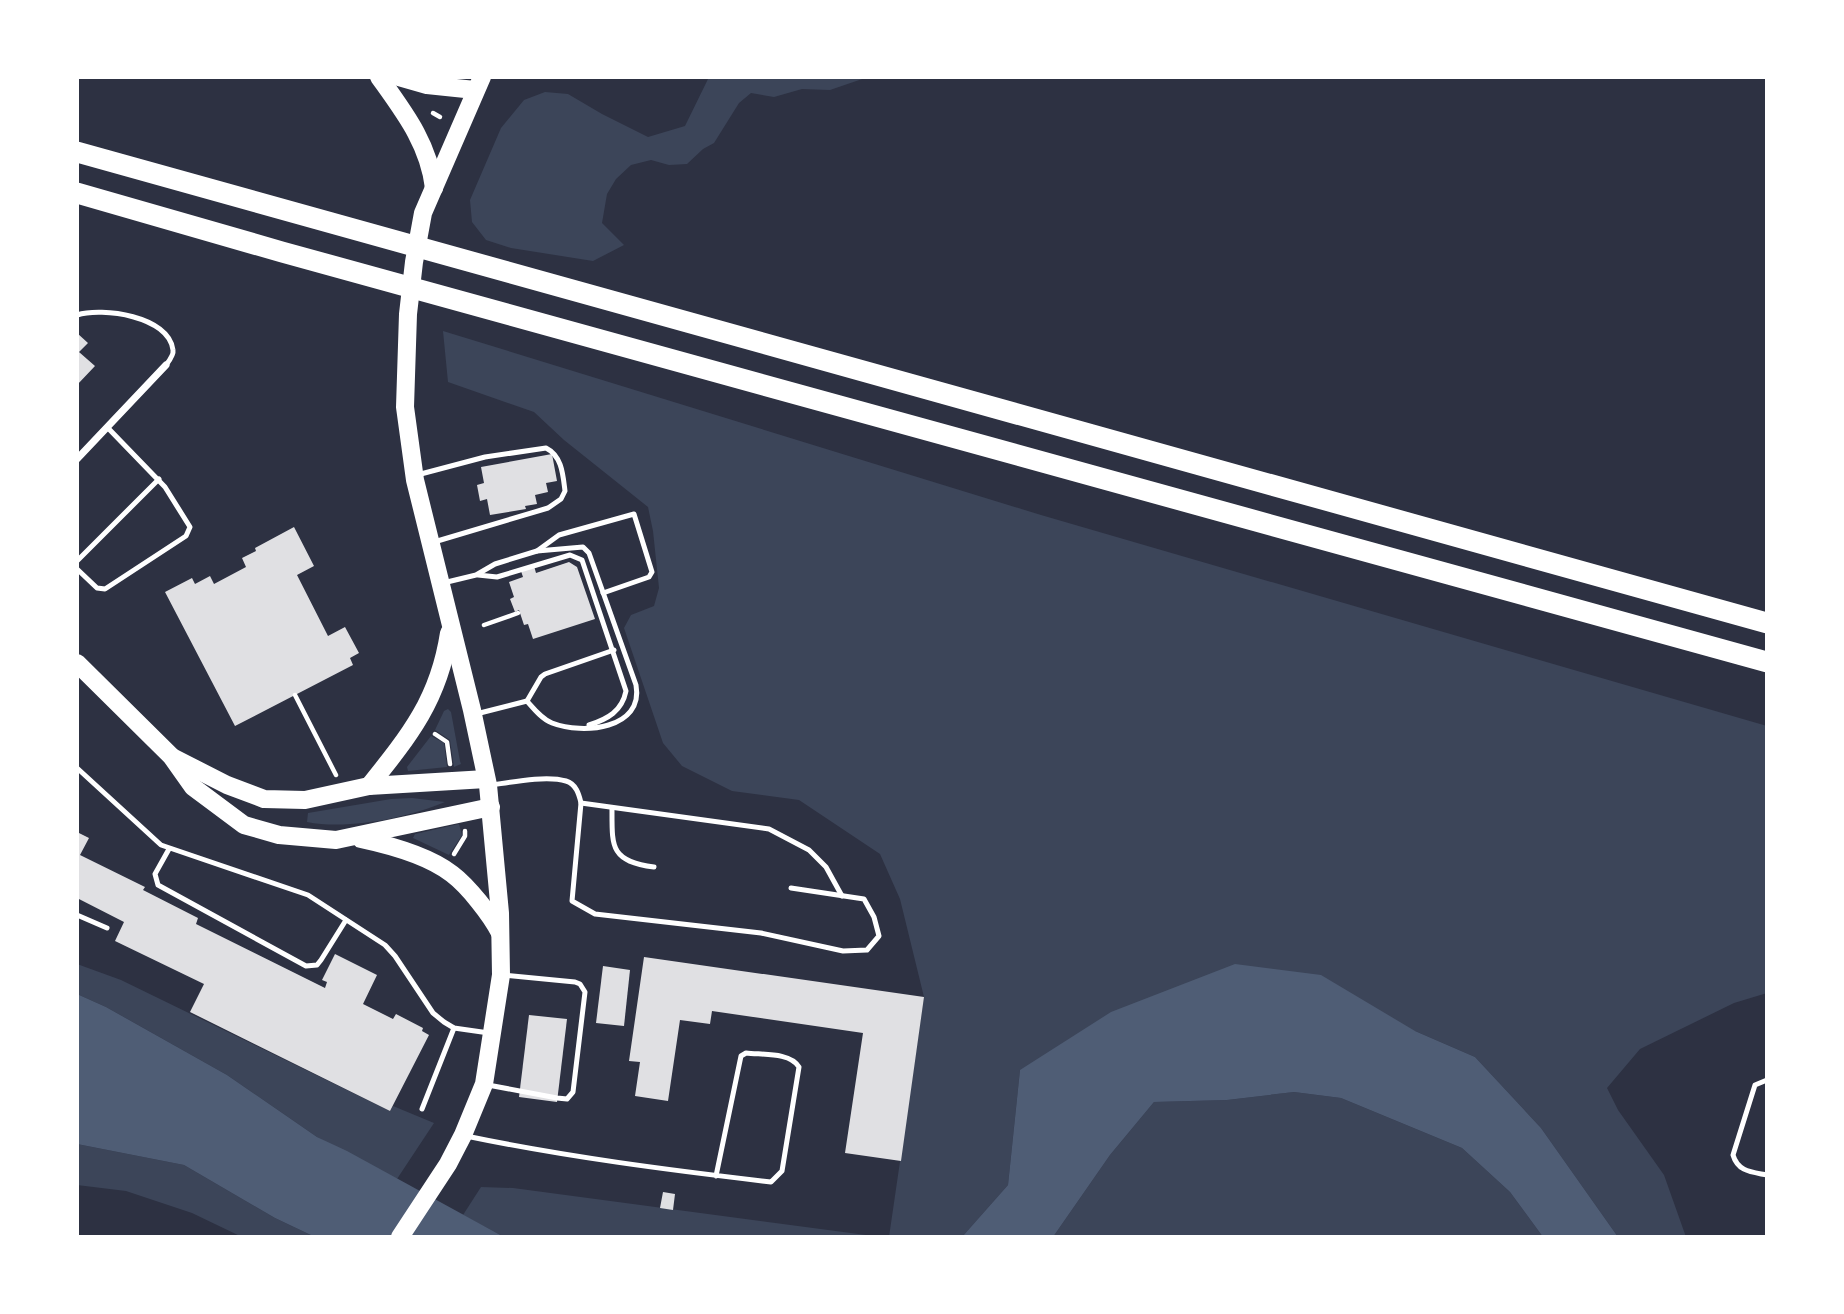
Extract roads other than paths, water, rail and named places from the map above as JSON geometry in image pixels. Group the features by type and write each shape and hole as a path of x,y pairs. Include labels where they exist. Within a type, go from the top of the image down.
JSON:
{"highway":[{"path":"77,152 1767,623"},
{"path":"77,193 1767,662"}],"main road":[{"path":"379,77 417,132 432,170 434,188"},
{"path":"399,77 427,85 479,83 423,213 414,262 406,354 405,407 414,476 487,782 491,807 501,975 484,1084 448,1164 400,1237"},
{"path":"369,786 409,737 421,716 443,664 450,622"},
{"path":"77,663 171,756 194,787 244,825 279,835 313,839 354,838 491,807"},
{"path":"171,756 227,785 264,799 305,800 369,786 487,782"},
{"path":"354,838 385,844 452,874 492,917 500,933"}],"street":[{"path":"77,458 166,365"}],"lane":[{"path":"77,315 94,310 147,321 166,336 173,349 166,365"},
{"path":"77,569 97,588 105,589 186,537 190,527 159,479 107,427"},
{"path":"414,476 485,457 546,448 558,458 563,473 565,491 557,503 548,508 430,542"},
{"path":"77,561 159,479"},
{"path":"537,551 559,535 634,514 653,569 649,577 603,593"},
{"path":"440,584 476,575 495,564 537,551 577,547 586,549 636,685 637,700 634,708 621,721 576,727 552,723 527,701"},
{"path":"476,575 497,577 564,556 582,559 626,691 623,704 609,718 576,727"},
{"path":"473,715 527,701 545,674 622,647"},
{"path":"77,768 153,840 169,849 302,893 385,945 433,1013 454,1028 492,1034"},
{"path":"487,782 568,781 578,791 581,803 572,901 595,914 761,933 843,951 867,950 879,936 874,917 863,899 791,888"},
{"path":"581,803 769,829 809,850 826,867 842,896"},
{"path":"612,808 612,840 620,856 632,864 654,867"},
{"path":"169,849 155,874 158,885 306,966 317,965 346,920"},
{"path":"77,915 107,928"},
{"path":"484,1084 567,1099 573,1092 585,992 583,987 575,982 501,975"},
{"path":"422,1109 454,1028"},
{"path":"463,1135 533,1150 716,1175 771,1182 780,1174 799,1067 795,1061 787,1057 746,1053 741,1056 716,1175"},
{"path":"1767,1080 1755,1085 1733,1155 1743,1170 1767,1175"}]}
